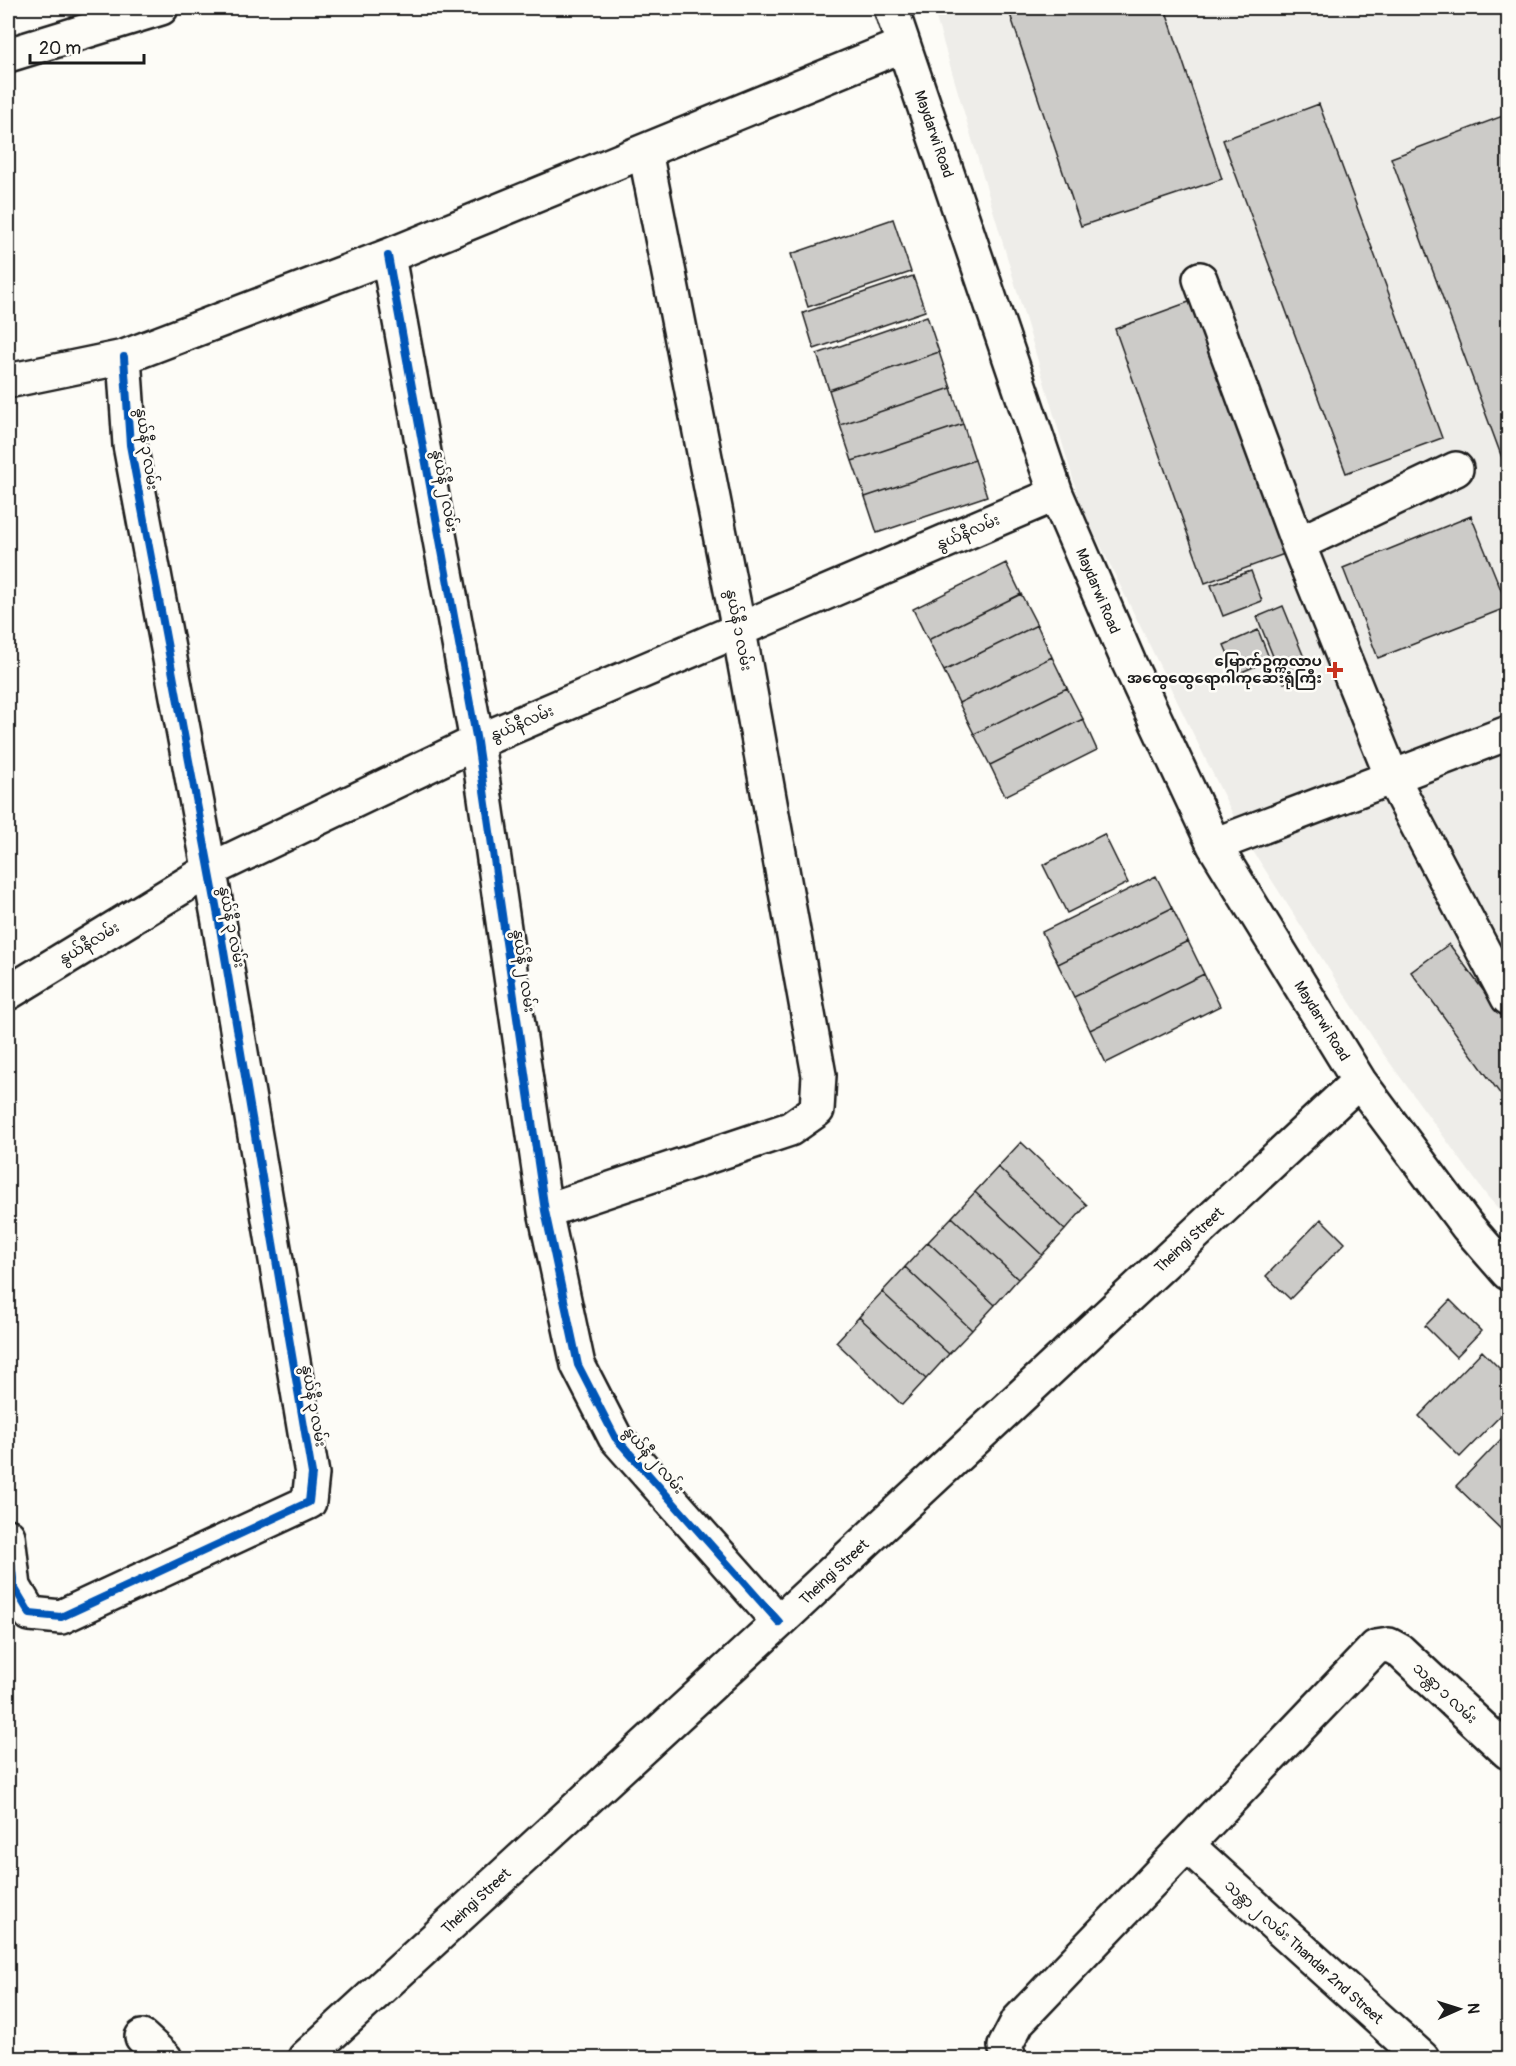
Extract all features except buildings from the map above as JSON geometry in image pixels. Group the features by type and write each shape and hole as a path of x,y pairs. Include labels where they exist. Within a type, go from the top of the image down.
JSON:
{"street":[{"path":"8,56 161,8"},
{"name":"Maydarwi Road","path":"891,8 1056,494 1129,663 1214,845 1359,1081 1467,1226 1509,1273"},
{"path":"8,381 124,357 388,256 903,45"},
{"name":"နွယ်နီ ၁ လမ်း","path":"545,1210 790,1129 817,1110 819,1075 740,631 645,151"},
{"name":"နွယ်နီ ၂ လမ်း","path":"388,256 477,742 545,1210 578,1365 615,1437 779,1622"},
{"path":"1200,279 1298,544 1392,777 1509,998"},
{"name":"နွယ်နီ ၃ လမ်း","path":"8,1536 14,1587 30,1614 61,1617 309,1502 312,1474 218,916 130,445 124,357"},
{"path":"1298,544 1456,468"},
{"name":"နွယ်နီလမ်း","path":"8,993 208,871 477,742 1056,494"},
{"path":"1214,845 1509,733"},
{"name":"Theingi Street","path":"305,2058 779,1622 1359,1081"},
{"name":"သန္တာ ၁ လမ်း","path":"1187,1845 1376,1647 1389,1645 1400,1651 1509,1752"},
{"path":"1009,2058 1005,2046 1018,2021 1187,1845"},
{"name":"သန္တာ ၂ လမ်း Thandar 2nd Street","path":"1187,1845 1422,2058"}],"shaded area":[{"name":"မြောက်ဥက္ကလာပ အထွေထွေရောဂါကုဆေးရုံကြီး","path":"933,8 1508,8 1508,1219 1487,1196 1382,1052 1244,837 1081,506"}],"cycle path":[{"path":"388,256 477,742 545,1211 578,1365 615,1437 779,1622"},
{"path":"8,1536 14,1587 30,1614 61,1617 309,1502 312,1474 218,916 130,445 124,357"}],"place":[{"name":"မြောက်ဥက္ကလာပ အထွေထွေရောဂါကုဆေးရုံကြီး","path":"1335,670"}]}
